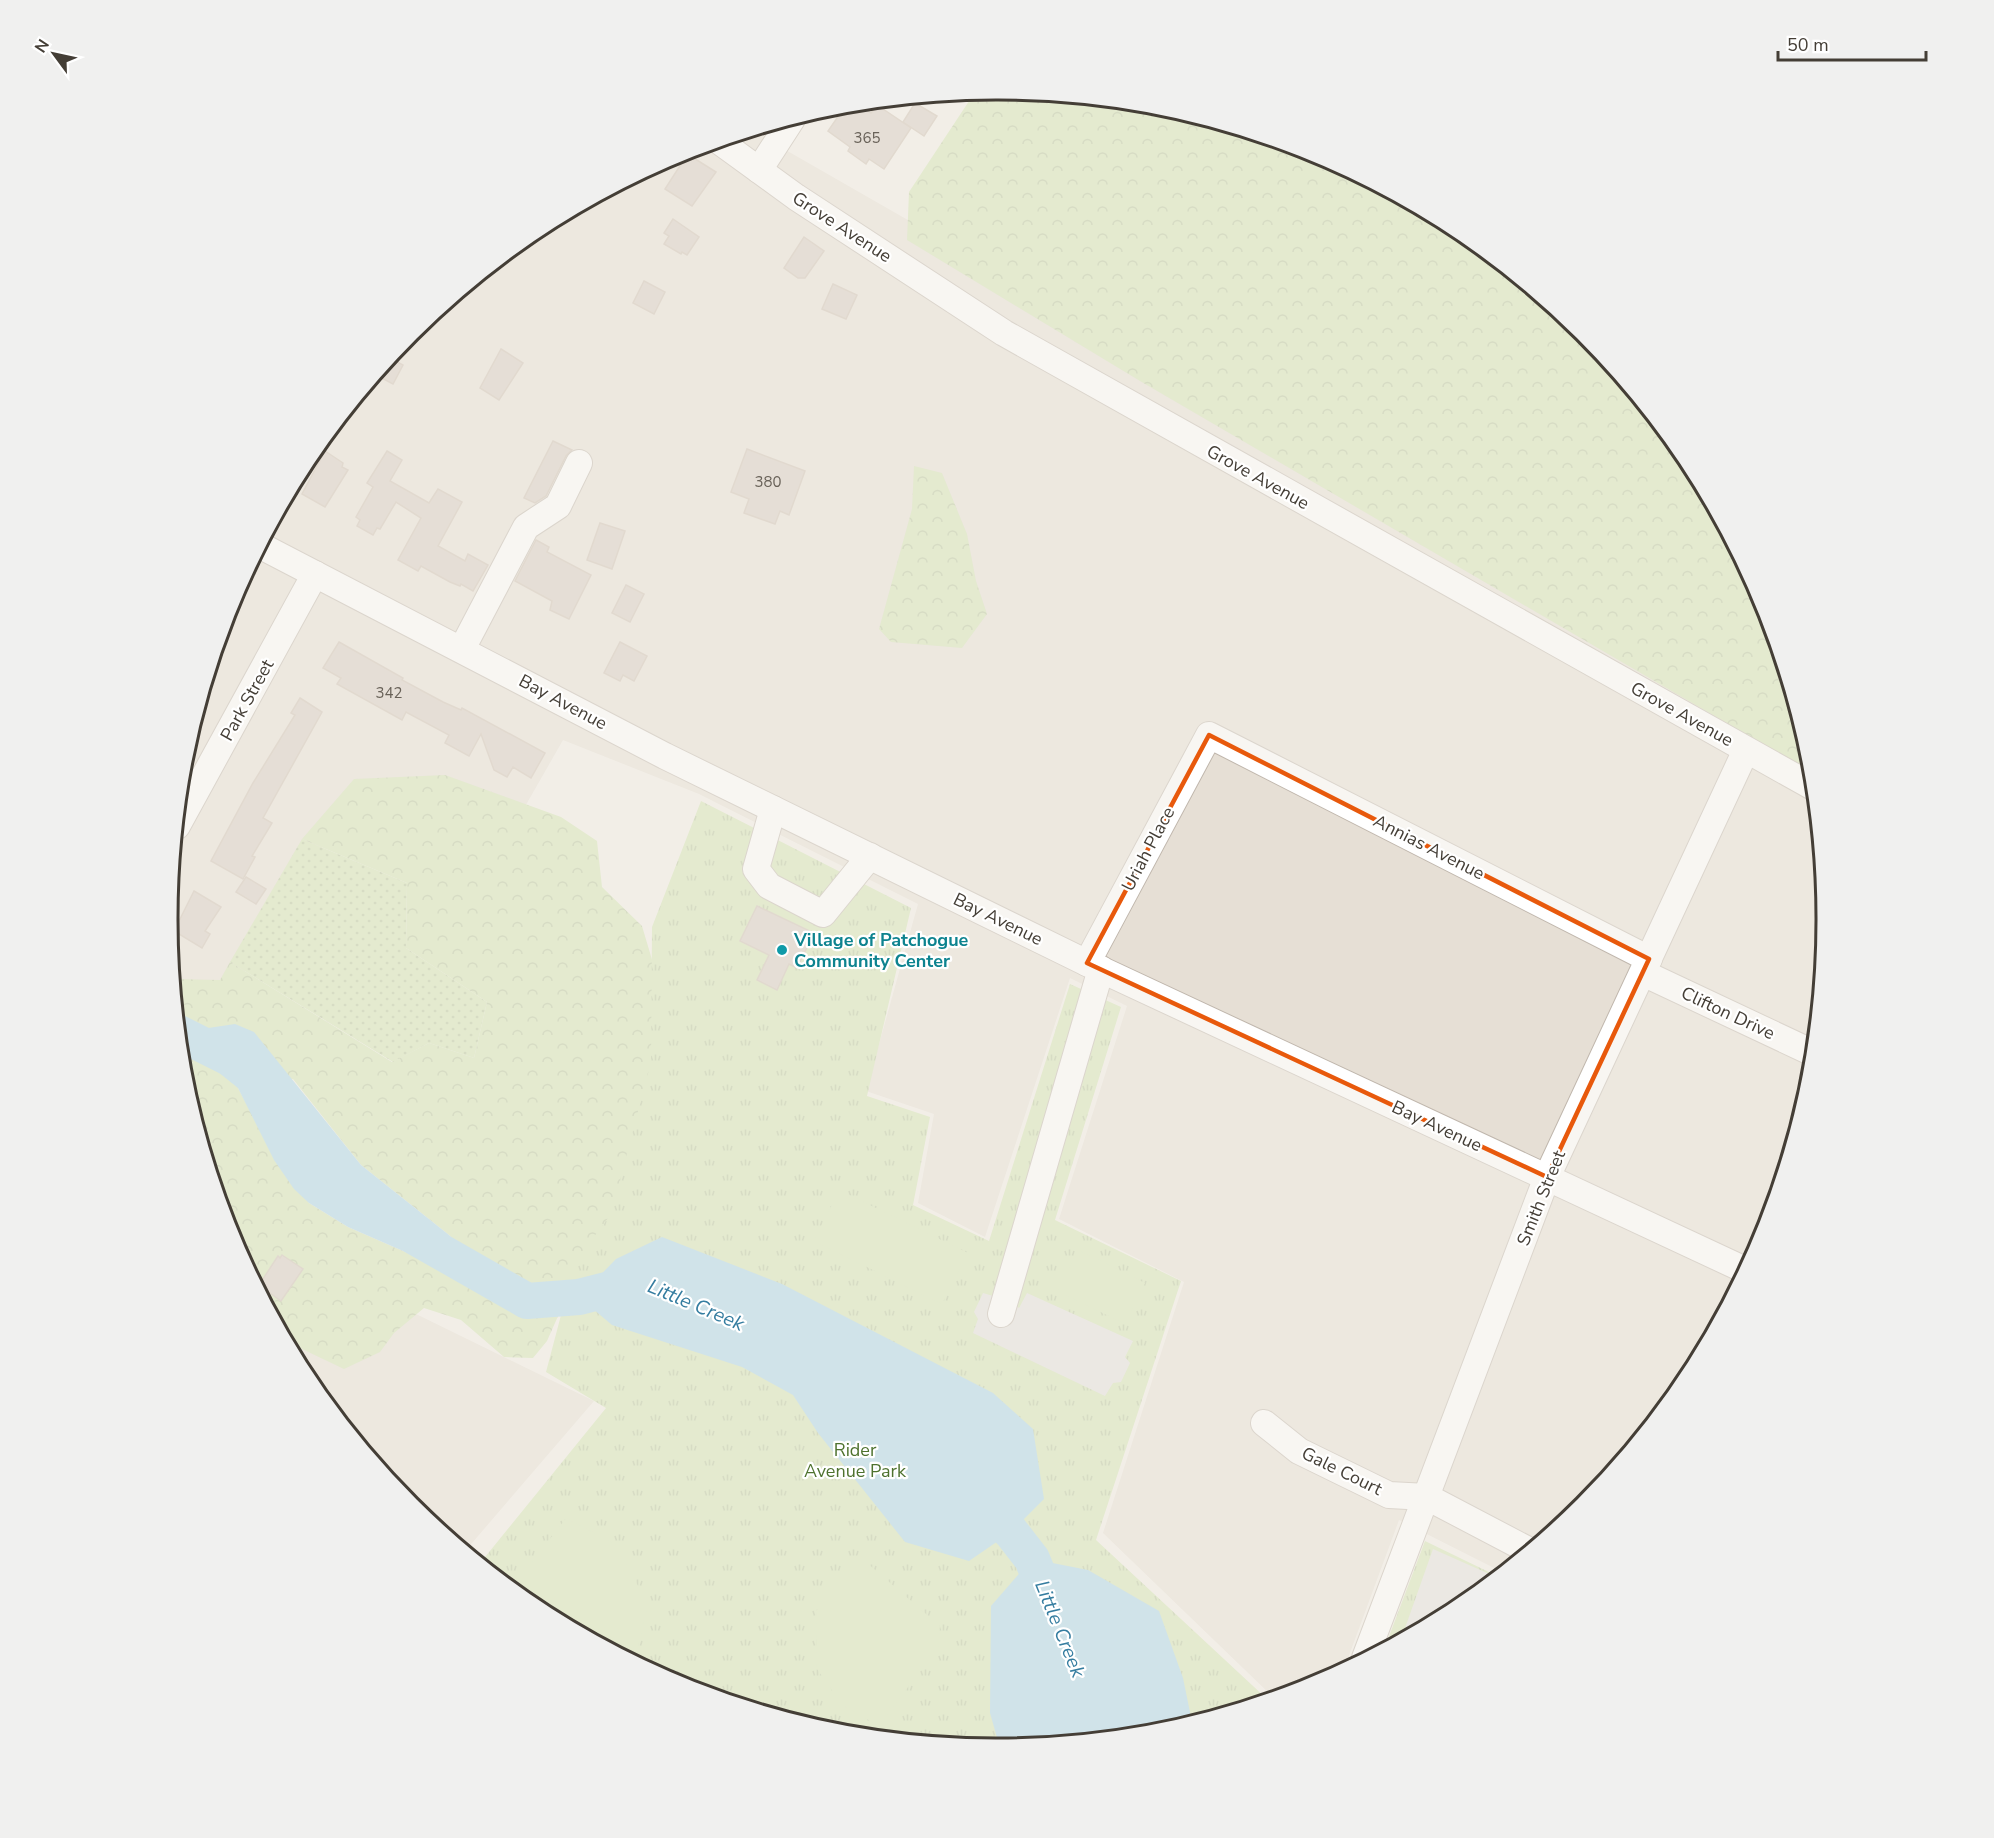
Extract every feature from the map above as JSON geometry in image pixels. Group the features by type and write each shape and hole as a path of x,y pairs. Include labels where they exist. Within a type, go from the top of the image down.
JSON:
{"street":[{"path":"759,170 786,128"},
{"name":"Grove Avenue","path":"727,147 1004,333 1803,782"},
{"path":"462,649 526,527 558,506 579,463"},
{"name":"Bay Avenue","path":"267,549 773,809 1094,966 1738,1266"},
{"name":"Park Street","path":"187,809 315,574"},
{"name":"Annias Avenue","path":"1209,735 1646,966"},
{"name":"Uriah Place","path":"1001,1314 1094,966 1209,735"},
{"name":"Smith Street","path":"1369,1648 1547,1177 1746,750"},
{"path":"773,809 756,869 769,886 823,914 870,856"},
{"name":"Clifton Drive","path":"1646,966 1805,1049"},
{"name":"Gale Court","path":"1264,1423 1299,1451 1389,1495 1427,1497"},
{"path":"1427,1497 1521,1547"}],"highlighted area":[{"path":"1209,735 1649,959 1547,1177 1087,963"}],"shaded area":[{"path":"764,135 763,137 1793,727 1808,812 1814,865 1816,919 1814,973 1800,1079 1788,1131 1772,1182 1731,1281 1678,1374 1612,1459 1576,1498 1495,1568 1399,1520 1348,1658 1267,1691 1103,1533 1184,1282 1059,1219 1127,1006 1070,978 985,1237 918,1203 934,1114 866,1091 918,904 699,794 563,740 483,880 349,802 191,1059 180,973 178,919 180,865 194,759 206,707 241,606 263,557 316,464 382,379 418,340 457,304 542,238 635,185 684,163"},
{"path":"239,1228 594,1401 470,1545 418,1498 382,1459 316,1374 263,1281"},
{"path":"983,1293 993,1296 996,1293 1019,1308 1027,1293 1133,1341 1125,1357 1130,1363 1121,1382 1113,1383 1105,1396 973,1333 978,1319 974,1312"},
{"path":"1433,1549 1488,1573 1452,1600 1405,1629"}],"green space":[{"path":"969,101 1051,102 1157,116 1209,128 1260,144 1359,185 1452,238 1537,304 1576,340 1612,379 1678,464 1731,557 1753,606 1788,707 1801,767 1140,381 907,240 909,192"},
{"path":"914,466 942,473 967,534 976,581 987,614 962,648 891,642 879,629 912,509"},
{"path":"445,775 561,817 597,841 602,887 642,926 664,1000 661,1061 612,1220 579,1269 547,1341 533,1358 504,1357 461,1320 424,1308 394,1333 380,1352 344,1369 299,1346 263,1281 241,1232 206,1131 194,1079 181,979 220,980 230,962 392,1062 429,1043 474,1058 487,1002 406,948 407,883 302,839 354,779","holes":["293,1079 361,1165 449,1235 469,1257 442,1268 348,1227 309,1203 257,1123 238,1088"]},
{"name":"Rider Avenue Park","path":"701,801 911,908 867,1096 930,1117 913,1205 989,1241 1070,984 1121,1007 1055,1220 1181,1281 1096,1540 1261,1694 1209,1710 1157,1722 1051,1736 997,1738 943,1736 837,1722 785,1710 734,1694 635,1653 542,1600 485,1557 606,1408 546,1372 575,1262 611,1214 651,1062 652,927"},
{"path":"302,839 407,883 406,948 487,1002 474,1058 429,1043 393,1062 230,962"},
{"path":"839,1190 968,1253 942,1304 814,1241"},
{"path":"1078,1250 1145,1283 1125,1324 1058,1291"},
{"path":"566,1518 615,1544 648,1604 637,1654 588,1628 542,1600 517,1581"},
{"path":"1425,1541 1489,1572 1452,1600 1389,1637"},
{"path":"858,1555 940,1626 938,1647 879,1726 842,1705 817,1669 816,1611"}],"water":[{"path":"235,1024 254,1032 361,1165 449,1235 469,1258 442,1268 348,1227 309,1203 294,1189 274,1160 238,1088 189,1049 189,1044 195,1030"},
{"path":"662,1237 782,1284 993,1393 1033,1429 1044,1499 1011,1532 969,1561 905,1542 818,1433 793,1395 742,1367 612,1325 579,1297 616,1259"},
{"path":"1032,1559 1088,1570 1159,1611 1183,1678 1190,1714 1104,1730 1051,1736 997,1738 990,1713 991,1606"}],"building":[{"path":"914,105 918,105 937,116 924,136 903,122"},
{"path":"883,109 911,128 884,169 869,159 866,164 848,151 850,147 828,131 839,116 868,111 871,113"},
{"path":"695,159 716,172 692,206 665,189 681,164"},
{"path":"673,219 699,237 687,255 664,244 669,236 664,233"},
{"path":"804,237 824,251 805,278 798,278 784,268"},
{"path":"644,281 665,292 654,314 633,303"},
{"path":"833,284 857,295 846,319 822,309"},
{"path":"501,349 523,363 499,400 480,388"},
{"path":"398,362 403,365 393,384 383,378"},
{"path":"553,441 572,450 566,456 546,496 535,503 524,498"},
{"path":"747,449 805,471 789,515 780,511 775,524 744,513 749,499 731,492"},
{"path":"325,451 343,463 342,467 348,470 325,507 302,494"},
{"path":"387,451 402,460 390,481 429,503 438,489 462,502 438,546 465,561 468,554 488,565 473,591 461,584 460,586 450,582 421,566 418,571 398,560 421,518 396,502 380,529 377,528 373,535 357,526 360,520 356,517 373,487 367,483"},
{"path":"600,523 625,531 612,569 587,560"},
{"path":"536,540 549,547 547,552 591,575 569,619 550,610 552,601 515,581"},
{"path":"626,585 644,594 630,622 612,613"},
{"path":"339,642 403,678 402,680 443,702 461,710 462,708 545,753 531,778 513,767 507,777 494,770 481,734 469,756 445,743 449,735 406,712 402,720 337,684 341,678 323,668"},
{"path":"620,642 647,656 634,681 623,675 620,681 604,673"},
{"path":"300,698 322,712 263,818 272,823 252,856 255,857 243,879 211,861 253,783 295,715 291,713"},
{"path":"246,877 266,889 256,904 236,892"},
{"path":"194,891 221,907 205,931 210,934 202,948 179,934 178,923"},
{"name":"Village of Patchogue Community Center","path":"757,906 814,933 797,968 789,964 777,990 757,980 769,955 740,941"},
{"path":"282,1255 303,1269 281,1301 269,1292 262,1280 278,1256 280,1258"}],"waterway":[{"name":"Little Creek","path":"188,1037 235,1061"},
{"name":"Little Creek","path":"415,1237 527,1301 579,1297 626,1285"},
{"name":"Little Creek","path":"976,1498 1011,1532 1032,1559 1050,1603"}],"place":[{"name":"Village of Patchogue Community Center","path":"782,950"}]}
